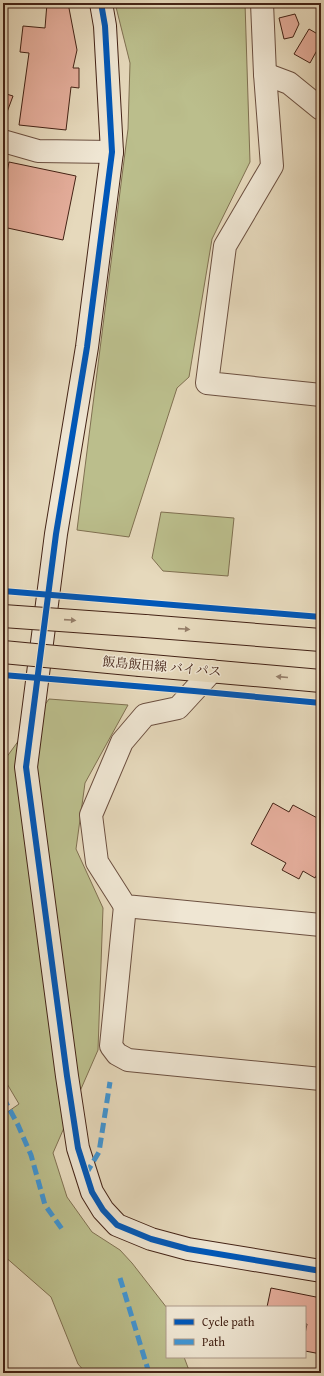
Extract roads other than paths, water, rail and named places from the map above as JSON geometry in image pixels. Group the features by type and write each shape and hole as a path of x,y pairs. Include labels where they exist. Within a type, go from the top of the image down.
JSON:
{"main road":[{"path":"3,616 321,640"},
{"name":"飯島飯田線 バイパス","path":"3,652 321,681"}],"street":[{"path":"100,3 105,26 112,152 87,347 56,534 26,767 78,1148 92,1192 103,1210 117,1225 151,1239 188,1249 321,1271"},
{"path":"262,3 265,74 272,166 225,246 207,383 321,395"},
{"path":"265,74 289,83 321,109"},
{"path":"3,141 38,151 112,152"},
{"path":"212,671 178,708 145,715 122,742 91,815 97,862 125,906 111,1046 117,1054 128,1060 321,1079"},
{"path":"125,906 321,925"}]}
